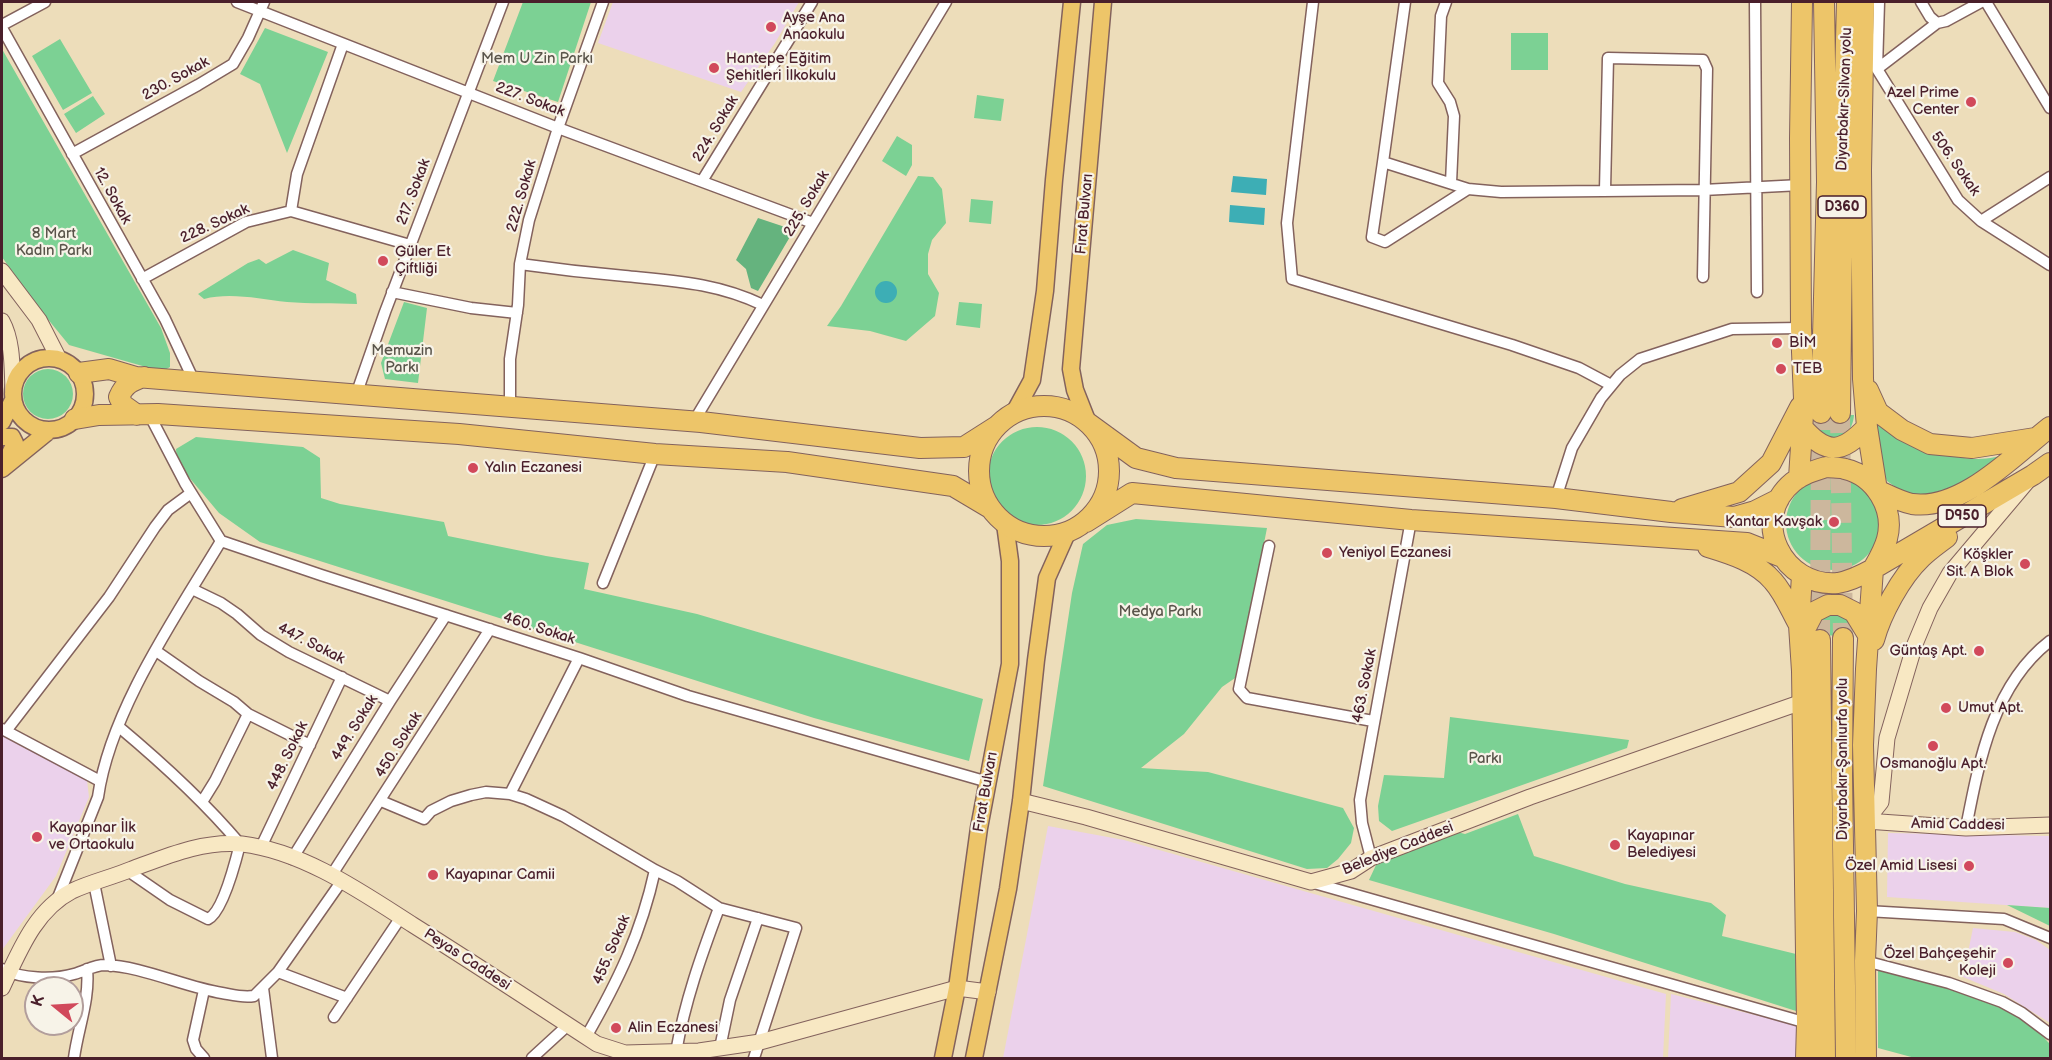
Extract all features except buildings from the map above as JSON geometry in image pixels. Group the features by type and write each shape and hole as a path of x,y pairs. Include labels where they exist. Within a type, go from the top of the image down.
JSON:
{"highway":[{"path":"1799,478 1804,399 1801,328 1802,2"},
{"name":"Diyarbakır-Silvan yolu","path":"1824,2 1830,413 1843,157 1847,2"},
{"path":"1864,2 1861,170 1863,379 1867,427 1877,490"},
{"path":"79,373 109,369 144,377 694,421 920,448 964,447 1014,413 1033,407 1053,406 1072,412 1136,458 1176,468 1556,498 1734,517 1755,511 1779,499"},
{"path":"143,415 123,405 119,397 126,385 144,377"},
{"path":"1863,379 1878,412 1902,430 1930,444 1972,448 2043,433"},
{"path":"1671,512 1739,492 1771,463 1804,399"},
{"path":"75,419 99,415 143,415 459,434 655,454 787,462 952,486 990,508 1005,524 1024,534 1046,537 1067,533 1132,493 1411,520 1747,543 1782,557"},
{"path":"1086,522 1100,505 1108,484 1109,462 1102,441 1088,423"},
{"path":"990,508 981,488 979,466 985,445 997,426"},
{"path":"1802,427 1826,448 1834,448 1846,446 1867,427"},
{"name":"D950","path":"1877,490 1911,504 1951,499 1974,486 2043,433"},
{"name":"D950","path":"1873,569 1978,506 2042,475 2050,463"},
{"path":"1866,1059 1867,911 1863,745 1866,669 1873,569 1887,538 1889,522 1885,505 1877,490 1863,477 1845,469 1826,467 1807,472 1791,483 1779,499 1774,513 1773,529 1782,557 1794,570 1808,579 1824,583 1841,583 1873,569"},
{"path":"1866,669 1876,632 1886,606 1896,591 1919,559 1978,506"},
{"path":"1676,538 1747,561 1764,572 1774,582 1806,635"},
{"path":"1802,575 1806,635 1802,702 1806,1059"},
{"path":"1806,635 1814,612 1828,605 1839,604 1851,609 1868,635"},
{"name":"Diyarbakır-Şanlıurfa yolu","path":"1806,635 1826,1059"},
{"name":"Diyarbakır-Şanlıurfa yolu","path":"1843,639 1842,775 1846,1059"}],"main road":[{"path":"1014,413 1032,381 1045,291 1072,2"},
{"name":"Fırat Bulvarı","path":"1088,423 1075,390 1071,369 1103,2"},
{"path":"2,422 20,373 28,364 37,359 48,357 67,362 79,373 84,382 85,402 81,411 68,425 50,430 39,429 30,424 16,409 13,395"},
{"path":"2,468 50,430"},
{"path":"2,437 12,437 15,442 2,468"},
{"name":"Fırat Bulvarı","path":"943,1059 957,988 979,828 1010,663 1010,561 1005,524"},
{"path":"974,1059 1008,889 1021,801 1047,578 1067,533"}],"street":[{"path":"2,26 45,2"},
{"name":"227. Sokak","path":"237,2 262,6 343,44 558,128 813,223"},
{"name":"217. Sokak","path":"356,395 410,245 503,2"},
{"name":"222. Sokak","path":"510,408 510,359 517,314 520,264 529,220 558,128 603,2"},
{"name":"224. Sokak","path":"702,181 812,2"},
{"name":"225. Sokak","path":"694,421 946,2"},
{"path":"1313,2 1287,223 1292,279 1512,345 1579,368 1611,385"},
{"path":"1405,2 1372,237 1385,242 1468,189"},
{"path":"1446,2 1441,16 1438,83 1450,102 1454,116 1451,183"},
{"path":"1755,2 1757,292"},
{"path":"1877,69 1878,2"},
{"path":"1921,2 1930,17 1937,23"},
{"path":"1877,69 1937,23 1946,21 1981,2"},
{"path":"1986,2 2050,108"},
{"name":"230. Sokak","path":"72,154 233,64 262,6"},
{"name":"12. Sokak","path":"2,26 165,319 194,381"},
{"path":"291,211 297,174 343,44"},
{"name":"506. Sokak","path":"1863,51 1877,69 1958,200 1981,221 2050,265"},
{"path":"1605,190 1608,58 1703,60 1707,69 1702,276"},
{"path":"1383,162 1468,189 1501,192 1703,190 1801,185"},
{"path":"1981,221 2050,177"},
{"name":"228. Sokak","path":"142,279 246,222 291,211 410,245"},
{"path":"520,264 565,271 707,285 740,294 763,305"},
{"path":"2,271 39,320 59,359"},
{"path":"393,292 471,308 517,314"},
{"path":"2,321 6,329 11,358 13,395"},
{"path":"1556,498 1572,448 1601,398 1620,375 1640,358 1732,329 1801,328"},
{"path":"57,900 98,797 100,781 131,697 221,541 143,415"},
{"path":"603,583 655,454"},
{"path":"1866,821 1881,802 1887,738 1915,644 1930,608 1950,573 2042,475"},
{"path":"100,781 4,730 109,597 168,510 191,493"},
{"name":"463. Sokak","path":"1371,858 1362,823 1360,800 1411,520"},
{"name":"460. Sokak","path":"221,541 688,696 988,782"},
{"path":"1269,546 1239,689 1247,699 1373,721"},
{"name":"447. Sokak","path":"192,589 221,603 261,635 290,652 390,701"},
{"name":"449. Sokak","path":"292,859 446,615"},
{"name":"450. Sokak","path":"263,988 278,972 381,801 490,629"},
{"path":"1966,828 1983,751 2003,698 2032,658 2050,641"},
{"path":"156,651 234,702 248,714 310,745"},
{"path":"510,794 579,658"},
{"name":"448. Sokak","path":"261,848 342,677"},
{"name":"Belediye Caddesi","path":"1311,882 1351,871 1371,858 1530,797 1802,702"},
{"path":"201,802 215,780 248,714"},
{"path":"119,727 168,768 240,844 227,889 213,917 208,919 170,900 128,871"},
{"path":"381,801 424,819 431,811 451,801 471,795 486,792 510,794 563,816 677,881 719,908 796,928 754,1059"},
{"path":"1021,801 1807,1023"},
{"name":"Amid Caddesi","path":"1866,821 1966,828 2050,825"},
{"name":"Peyas Caddesi","path":"2,988 5,971 28,934 57,900 74,890 164,856 204,846 240,844 261,848 292,859 336,879 401,917 597,1044 625,1053 699,1051 760,1042 957,988 988,992"},
{"name":"455. Sokak","path":"586,1037 630,953 650,895 655,870"},
{"path":"94,883 111,966"},
{"path":"676,1052 683,1012 719,908"},
{"path":"1867,911 2004,919 2050,938"},
{"path":"334,1017 401,917"},
{"path":"720,1048 730,1000 758,918"},
{"path":"1865,961 1949,983 2002,1002 2022,1013 2050,1034"},
{"path":"5,971 48,977 75,974 105,965 204,990 248,997 254,996 263,988"},
{"path":"74,1059 85,1006 87,969"},
{"path":"278,972 347,998"},
{"path":"263,988 272,1059"},
{"path":"204,990 193,1040 196,1049 204,1059"},
{"path":"532,1059 568,1025"}],"shaded area":[{"name":"Hantepe Eğitim Şehitleri İlkokulu","path":"613,2 799,2 775,43 741,92 598,43"},
{"name":"Kayapınar İlk ve Ortaokulu","path":"2,736 87,780 89,797 56,876 2,950"},
{"path":"1048,826 1124,840 1666,994 1663,1058 1003,1058"},
{"name":"Özel Amid Lisesi","path":"1888,833 2050,836 2050,908 1887,897"},
{"name":"Özel Bahçeşehir Koleji","path":"1973,928 2015,932 2036,940 2050,950 2050,1023 2004,994 1963,977"},
{"path":"1671,994 1799,1026 1798,1058 1668,1058"}],"green space":[{"name":"Mem U Zin Parkı","path":"523,2 591,2 558,102 493,81"},
{"path":"265,28 328,52 287,153 260,84 240,74"},
{"path":"1511,33 1548,33 1548,70 1511,70"},
{"path":"60,39 92,93 63,110 32,56"},
{"name":"8 Mart Kadın Parkı","path":"2,49 161,328 170,353 170,367 163,371 69,345 33,301 2,257"},
{"path":"977,95 1004,99 1001,121 974,118"},
{"path":"93,96 105,114 76,133 64,114"},
{"path":"897,136 912,145 912,165 906,176 882,161"},
{"path":"918,176 933,177 942,189 946,223 932,240 928,254 928,274 939,293 935,316 906,341 870,331 827,326 841,306"},
{"path":"971,199 993,201 991,224 969,222"},
{"path":"758,218 794,230 758,291 751,288 746,269 736,260"},
{"path":"293,250 329,263 326,280 356,294 357,304 296,303 235,296 204,299 198,294 248,263 259,259 266,264"},
{"name":"Memuzin Parkı","path":"404,302 427,308 418,383 385,379 381,363"},
{"path":"959,302 982,304 980,328 956,325"},
{"path":"43,369 53,369 66,376 73,389 73,399 66,412 53,419 43,419 34,415 27,408 23,399 23,389 27,380 34,373"},
{"path":"1812,415 1854,415 1849,431 1836,439 1824,436 1813,426"},
{"path":"1875,421 1925,446 1951,455 1978,459 2010,454 1959,484 1936,494 1914,496 1887,481 1881,467"},
{"path":"1027,427 1047,427 1072,441 1083,457 1086,476 1083,495 1072,511 1047,525 1027,525 1010,517 996,503 988,486 988,466 996,449 1010,435"},
{"path":"196,437 303,447 320,458 321,498 340,504 444,522 448,536 589,563 584,589 697,614 983,699 969,761 814,718 260,542 219,513 177,463 176,449"},
{"path":"1833,476 1851,480 1866,490 1876,505 1880,523 1876,541 1866,556 1851,566 1833,570 1815,566 1800,556 1790,541 1786,523 1790,505 1800,490 1815,480"},
{"name":"Medya Parkı","path":"1136,519 1267,528 1238,676 1222,687 1184,734 1141,768 1208,772 1343,808 1354,828 1351,843 1327,868 1307,869 1043,786 1072,593 1083,544 1107,525"},
{"path":"1835,614 1848,621 1853,635 1810,636 1819,622"},
{"name":"Parkı","path":"1450,717 1629,740 1627,748 1392,831 1379,821 1378,806 1384,775 1444,778"},
{"path":"1518,814 1534,856 1625,884 1711,903 1726,915 1722,936 1796,954 1796,1011 1554,934 1369,880 1376,865 1457,832 1465,834"},
{"path":"2007,905 2050,908 2050,926"},
{"path":"1878,970 1958,990 2014,1014 2031,1025 2050,1044 2050,1058 1915,1058 1878,1048"}],"water":[{"path":"1233,176 1267,179 1266,195 1231,192"},
{"path":"1230,205 1265,208 1264,225 1229,222"},
{"path":"886,281 894,284 897,292 894,300 886,303 878,300 875,292 878,284"}],"tunnel":[{"path":"1820,640 1821,413"},
{"path":"1840,413 1843,638"}],"place":[{"name":"Ayşe Ana Anaokulu","path":"771,27"},
{"name":"Hantepe Eğitim Şehitleri İlkokulu","path":"714,68"},
{"name":"Azel Prime Center","path":"1971,102"},
{"name":"Güler Et Çiftliği","path":"383,261"},
{"name":"BİM","path":"1777,343"},
{"name":"TEB","path":"1781,369"},
{"name":"Yalın Eczanesi","path":"473,468"},
{"name":"Kantar Kavşak","path":"1834,522"},
{"name":"Yeniyol Eczanesi","path":"1327,553"},
{"name":"Köşkler Sit. A Blok","path":"2025,564"},
{"name":"Güntaş Apt.","path":"1979,651"},
{"name":"Umut Apt.","path":"1946,708"},
{"name":"Osmanoğlu Apt.","path":"1933,746"},
{"name":"Kayapınar İlk ve Ortaokulu","path":"37,837"},
{"name":"Kayapınar Belediyesi","path":"1615,845"},
{"name":"Özel Amid Lisesi","path":"1969,866"},
{"name":"Kayapınar Camii","path":"433,875"},
{"name":"Özel Bahçeşehir Koleji","path":"2008,963"},
{"name":"Alin Eczanesi","path":"616,1028"}]}
